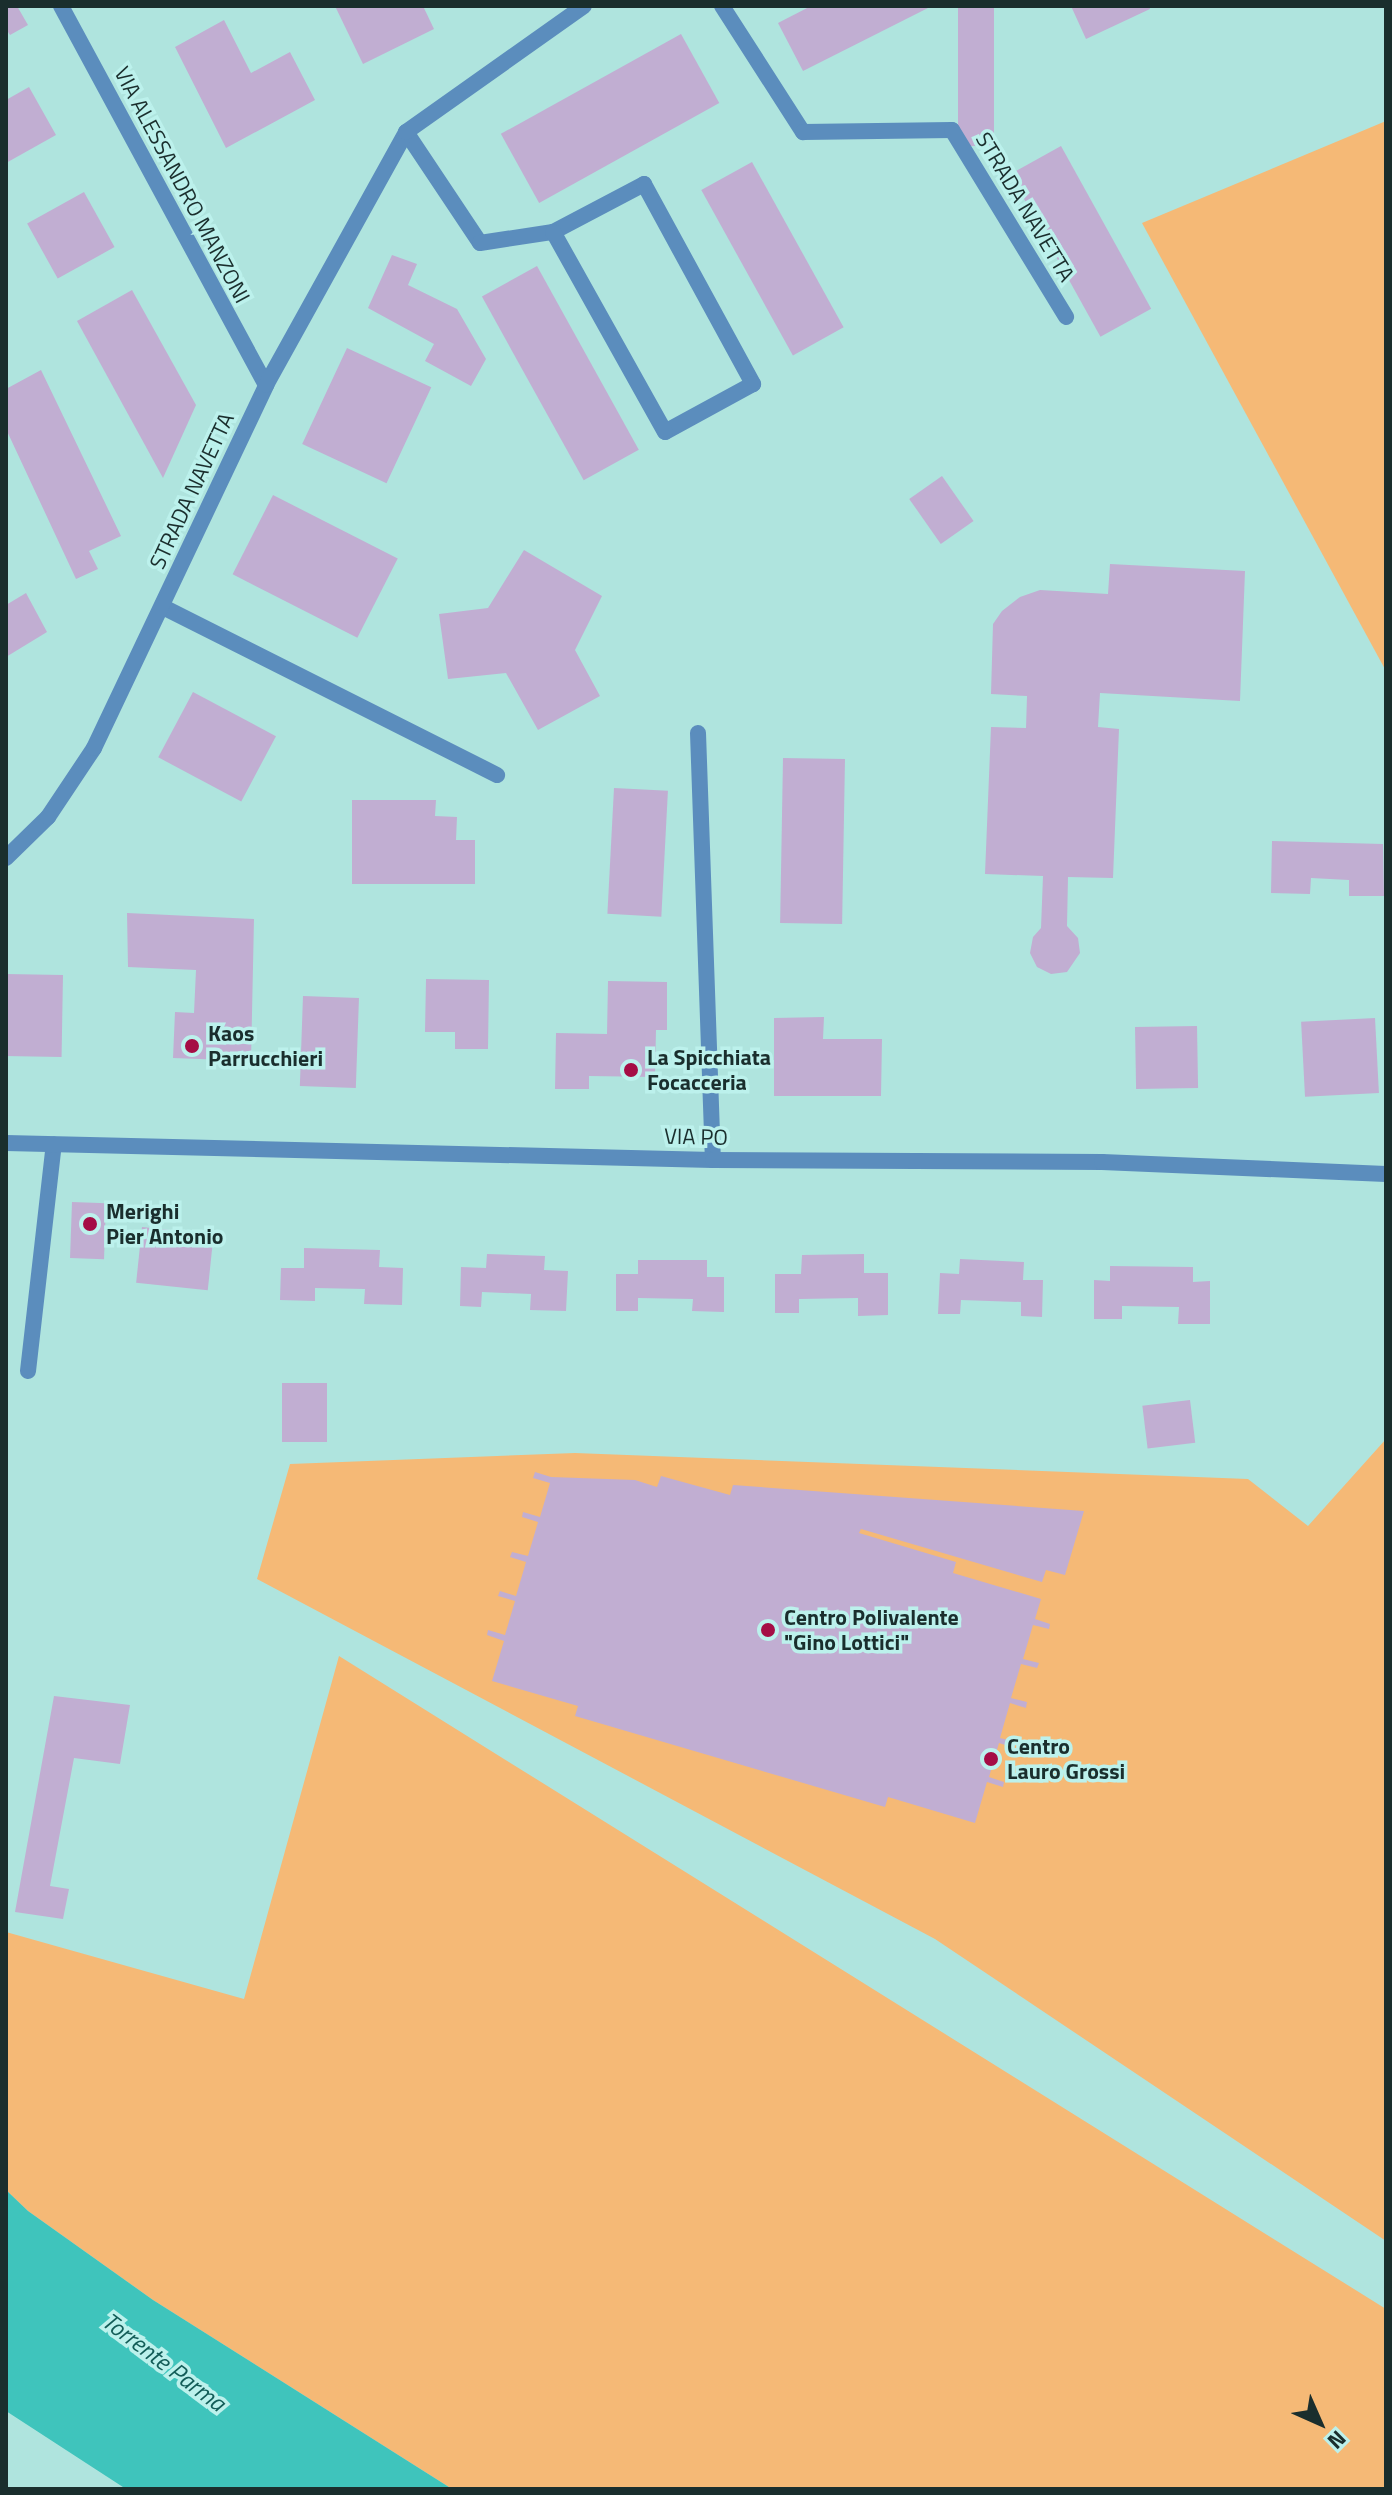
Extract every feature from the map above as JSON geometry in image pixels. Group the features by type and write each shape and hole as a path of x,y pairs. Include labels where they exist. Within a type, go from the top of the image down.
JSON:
{"street":[{"name":"VIA ALESSANDRO MANZONI","path":"61,6 266,385"},
{"name":"STRADA NAVETTA","path":"6,858 48,817 94,748 266,385 406,132 584,6"},
{"name":"STRADA NAVETTA","path":"722,6 803,132 952,130 1066,317"},
{"path":"406,132 480,243 553,232 644,184 753,384 665,432 553,232"},
{"path":"163,607 497,775"},
{"path":"698,733 713,1160"},
{"name":"VIA PO","path":"6,1143 713,1160 1102,1162 1386,1174"},
{"path":"28,1371 54,1144"}],"shaded area":[{"path":"1386,121 1386,671 1142,223"},
{"name":"Centro Lauro Grossi","path":"1386,1439 1386,2241 935,1939 257,1579 290,1464 575,1453 1248,1479 1308,1526"},
{"path":"339,1656 1386,2309 1386,2489 452,2489 153,2300 28,2211 6,2190 6,1932 244,1999"}],"water":[{"name":"Torrente Parma","path":"6,2190 28,2211 153,2300 452,2489 126,2489 6,2411"}],"building":[{"path":"6,6 17,6 28,25 10,35 6,29"},
{"path":"335,6 423,6 434,29 363,64"},
{"path":"811,6 932,6 803,71 778,23"},
{"path":"958,6 994,6 994,146 958,146"},
{"path":"1071,6 1149,6 1150,9 1086,39"},
{"path":"224,20 251,73 290,52 315,100 226,148 175,47"},
{"path":"681,34 719,103 539,203 501,134"},
{"path":"29,87 56,135 6,163 6,100"},
{"path":"1061,146 1151,309 1100,337 1010,174"},
{"path":"752,162 844,327 793,355 701,190"},
{"path":"84,192 115,247 58,279 27,224"},
{"path":"392,255 417,264 408,285 457,309 486,359 471,386 425,361 434,344 368,308"},
{"path":"537,266 639,450 584,480 482,297"},
{"path":"132,290 196,405 163,478 77,321"},
{"path":"347,348 431,387 386,483 302,444"},
{"path":"41,370 121,536 89,551 98,569 76,579 6,429 6,389"},
{"path":"942,476 974,521 941,544 909,499"},
{"path":"273,495 398,559 357,638 233,574"},
{"path":"524,550 602,596 575,650 600,696 538,730 506,673 448,679 439,614 488,608"},
{"path":"1110,564 1245,571 1240,701 1100,693 1098,727 1119,729 1113,878 1068,877 1067,926 1078,938 1080,953 1067,972 1051,974 1037,967 1030,953 1033,937 1041,928 1043,876 985,874 991,727 1026,728 1027,696 991,694 993,624 1002,611 1020,597 1040,590 1108,594"},
{"path":"26,593 47,632 6,657 6,605"},
{"path":"193,692 276,736 241,801 158,757"},
{"path":"783,758 845,759 842,924 780,923"},
{"path":"614,788 668,791 661,917 607,914"},
{"path":"352,800 436,800 435,816 457,817 456,840 475,840 475,884 352,884"},
{"path":"1272,841 1383,844 1384,896 1349,896 1349,880 1311,878 1310,894 1271,893"},
{"path":"127,913 254,919 251,1061 173,1058 175,1012 194,1013 196,970 128,967"},
{"path":"6,974 63,975 62,1057 6,1056"},
{"path":"426,979 489,980 488,1049 455,1049 455,1032 425,1032"},
{"path":"608,981 667,982 667,1030 656,1030 655,1077 589,1076 589,1089 555,1089 556,1033 607,1034"},
{"path":"303,996 359,998 356,1088 300,1086"},
{"path":"824,1017 823,1039 882,1039 881,1096 774,1096 774,1018"},
{"path":"1375,1018 1379,1093 1305,1097 1301,1022"},
{"path":"1197,1026 1198,1088 1136,1089 1135,1027"},
{"path":"72,1202 106,1203 104,1259 70,1258"},
{"path":"142,1227 214,1235 208,1290 136,1283"},
{"path":"304,1248 380,1250 379,1267 403,1268 402,1305 364,1304 365,1289 315,1288 315,1301 280,1300 281,1268 304,1268"},
{"path":"487,1254 545,1256 544,1270 568,1271 566,1311 530,1310 531,1294 482,1292 481,1307 460,1306 461,1267 486,1268"},
{"path":"864,1254 864,1273 888,1273 888,1315 858,1316 858,1298 799,1299 799,1313 775,1313 775,1274 801,1274 802,1255"},
{"path":"960,1259 1024,1262 1023,1280 1043,1280 1042,1317 1021,1316 1021,1302 961,1300 960,1314 938,1314 940,1273 959,1274"},
{"path":"638,1260 707,1260 707,1277 724,1277 724,1312 692,1311 693,1299 638,1298 638,1311 616,1311 616,1274 638,1274"},
{"path":"1110,1266 1193,1267 1193,1282 1210,1281 1210,1324 1178,1324 1179,1307 1122,1306 1122,1319 1094,1319 1094,1280 1110,1281"},
{"path":"282,1383 327,1383 327,1442 282,1442"},
{"path":"1190,1400 1195,1443 1148,1449 1142,1406"},
{"path":"535,1472 551,1477 635,1480 657,1487 661,1476 730,1495 733,1485 1084,1511 1065,1575 1046,1570 1042,1582 861,1529 859,1533 956,1562 953,1573 1041,1599 1035,1619 1050,1624 1049,1629 1033,1625 1023,1659 1039,1663 1037,1668 1021,1664 1011,1698 1027,1702 1026,1708 1010,1703 1000,1738 1016,1742 1014,1748 999,1743 989,1777 1004,1782 1003,1787 987,1782 975,1823 888,1797 885,1807 575,1716 578,1706 492,1681 504,1641 487,1635 488,1630 505,1635 515,1601 498,1596 500,1591 516,1596 526,1562 510,1557 512,1552 528,1556 538,1522 522,1517 523,1512 540,1517 550,1483 533,1478"},
{"path":"54,1696 130,1705 120,1764 74,1758 50,1886 69,1889 63,1919 15,1912"}],"place":[{"name":"Kaos Parrucchieri","path":"192,1046"},
{"name":"La Spicchiata Focacceria","path":"631,1070"},
{"name":"Merighi Pier Antonio","path":"90,1224"},
{"name":"Centro Polivalente \"Gino Lottici\"","path":"768,1630"},
{"name":"Centro Lauro Grossi","path":"991,1759"}]}
